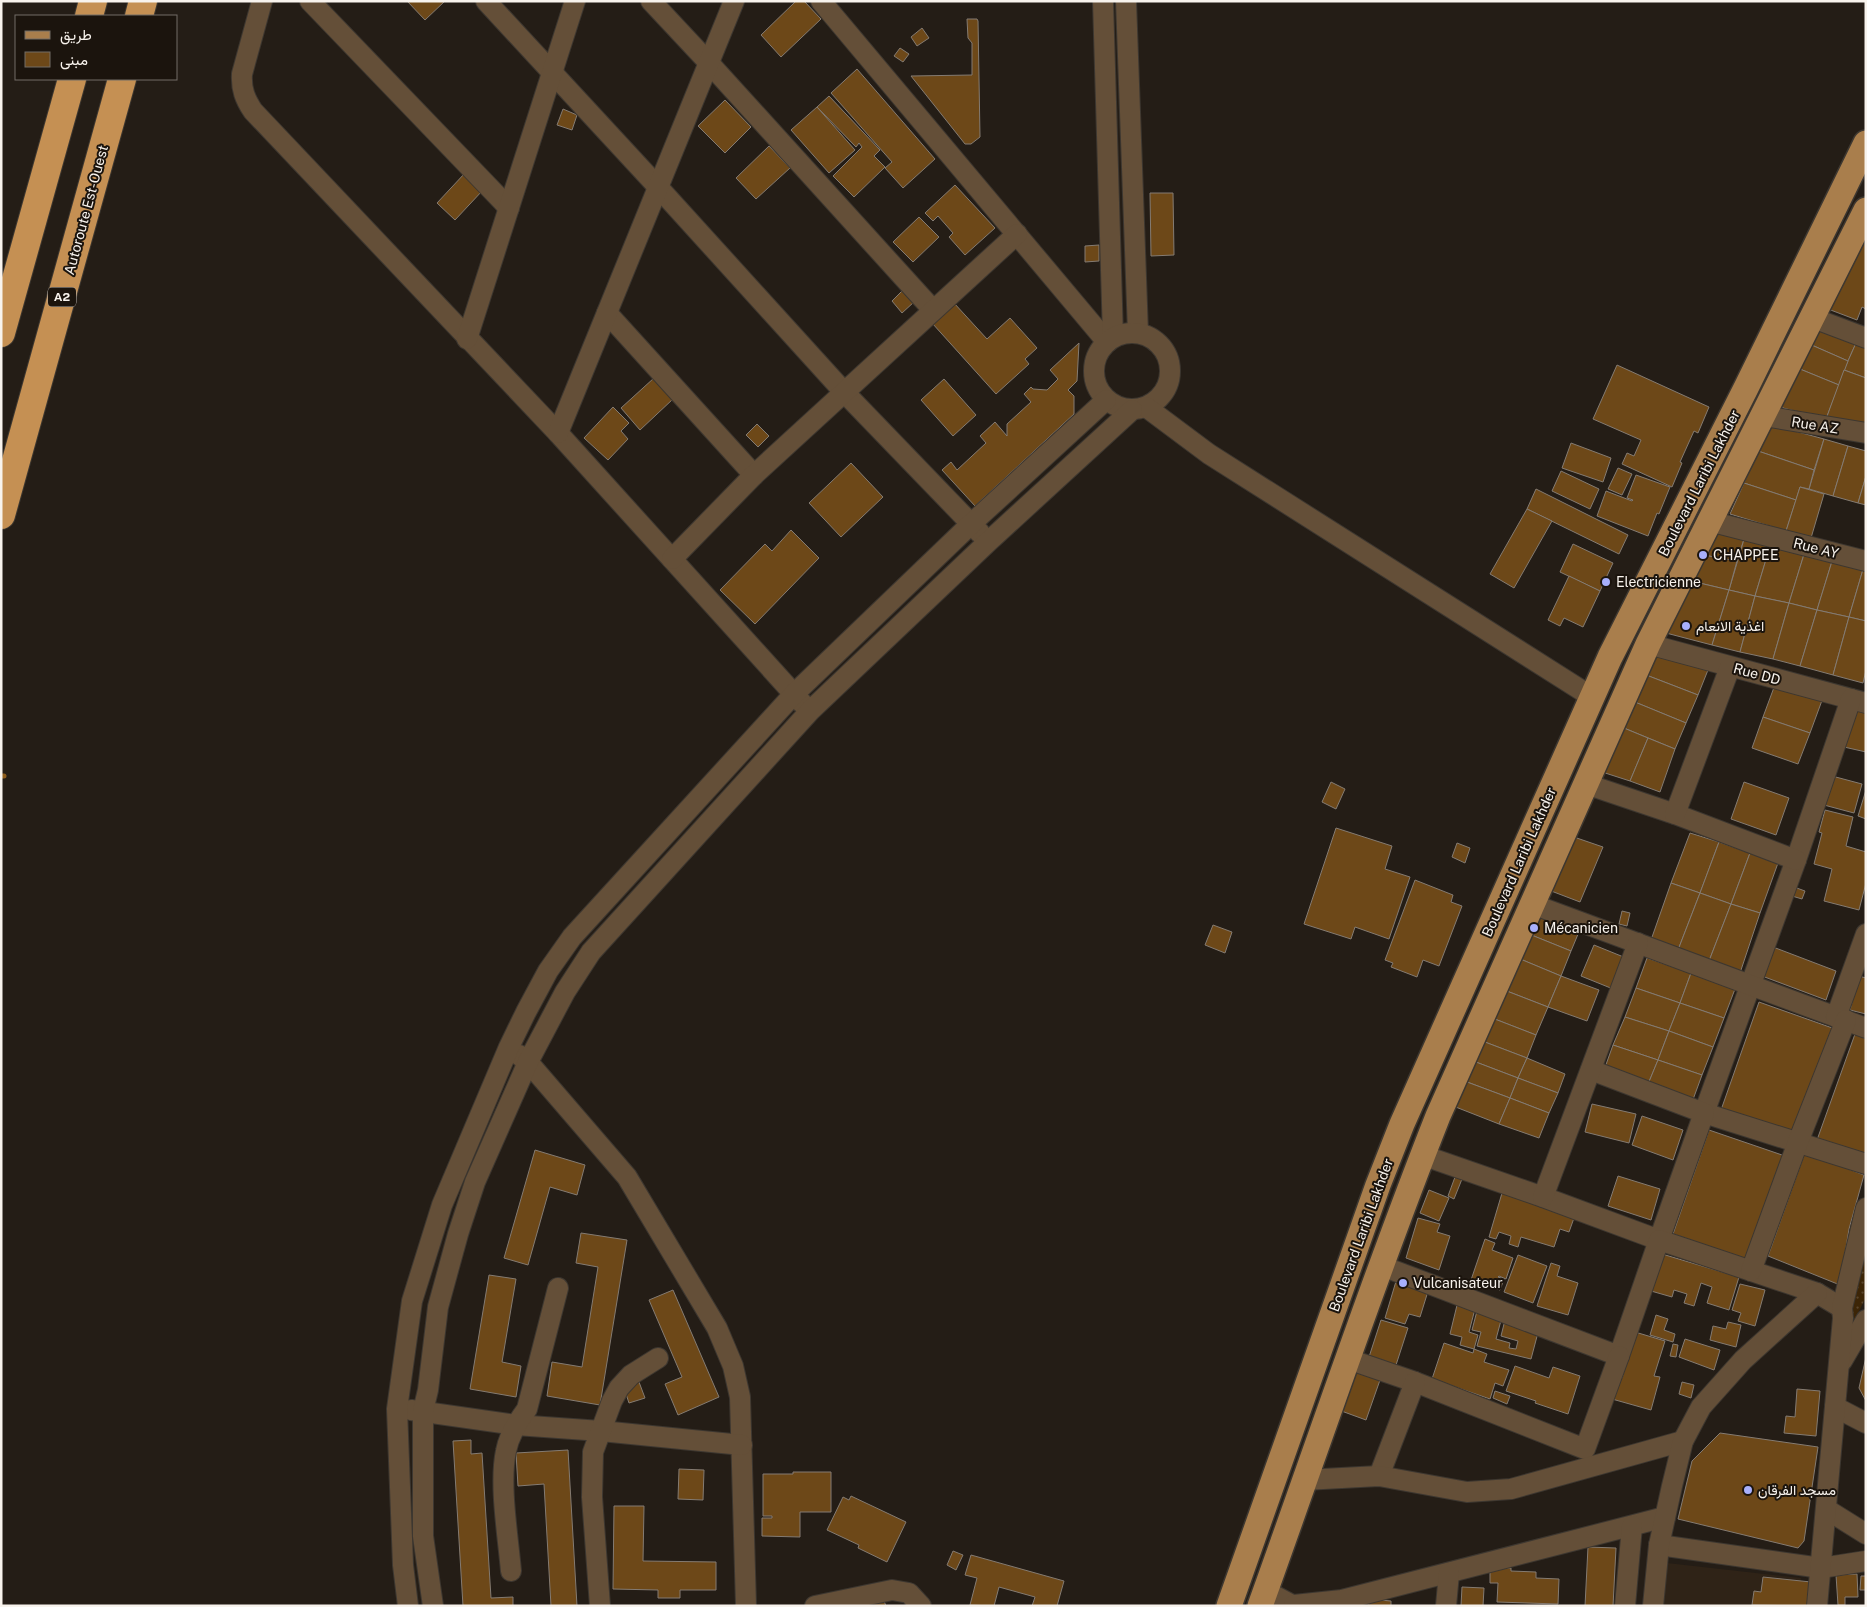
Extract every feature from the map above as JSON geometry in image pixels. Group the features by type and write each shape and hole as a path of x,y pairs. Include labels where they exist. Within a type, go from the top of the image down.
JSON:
{"highway":[{"path":"89,15 93,1"},
{"path":"139,15 143,1"},
{"path":"1,332 72,80"},
{"name":"Autoroute Est-Ouest","path":"1,515 122,80"}],"main road":[{"name":"Boulevard Laribi Lakhder","path":"1229,1606 1375,1194 1402,1124 1592,697 1866,143"},
{"name":"Boulevard Laribi Lakhder","path":"1263,1598 1304,1480 1422,1155 1438,1116 1648,644 1866,210"},
{"path":"1622,634 1648,644"}],"street":[{"path":"262,1 242,74 242,90 248,105 467,339 558,433 810,711"},
{"path":"310,1 509,208"},
{"path":"486,1 844,392 988,542"},
{"path":"467,339 576,1"},
{"path":"650,1 709,63 933,310"},
{"path":"558,433 734,1"},
{"path":"821,1 1017,234 1110,339"},
{"path":"1103,1 1110,339"},
{"path":"1126,1 1138,333"},
{"path":"672,559 754,476 1017,234"},
{"path":"607,313 754,476"},
{"path":"1813,318 1866,338"},
{"path":"1127,333 1138,333 1149,336 1165,351 1170,373 1168,384 1156,402 1139,408 1123,409 1106,400 1099,392 1093,371 1095,360 1100,350 1110,339 1127,333"},
{"path":"408,1606 403,1565 397,1409 412,1301 442,1205 509,1047 548,971 572,937 794,694 971,524 1106,400"},
{"path":"433,1606 423,1536 423,1411 428,1390 438,1307 458,1234 475,1182 528,1062 566,992 591,952 810,711 988,542 1139,408"},
{"path":"1139,408 1592,697"},
{"name":"Rue AZ","path":"1764,416 1866,433"},
{"name":"Rue AY","path":"1709,521 1866,561"},
{"name":"Rue DD","path":"1648,644 1858,701"},
{"path":"1675,814 1730,667"},
{"path":"1348,1359 1415,1382 1585,1449 1796,860 1858,701"},
{"path":"1586,784 1675,814 1796,860"},
{"path":"1532,904 1866,1028"},
{"path":"1751,1271 1841,1019 1866,934"},
{"path":"1543,1197 1638,943"},
{"path":"509,1047 528,1062 627,1177 717,1328 733,1366 740,1397 746,1606"},
{"path":"1590,1070 1704,1113 1866,1164"},
{"path":"1422,1155 1659,1240 1817,1293 1842,1308"},
{"path":"1817,1606 1843,1318 1842,1308 1863,1228 1866,1208"},
{"path":"1382,1266 1619,1356"},
{"path":"511,1571 503,1476 506,1450 516,1424 527,1409 558,1288"},
{"path":"1653,1606 1659,1545 1683,1441 1700,1407 1743,1360 1817,1293"},
{"path":"1837,1370 1866,1320"},
{"path":"600,1606 592,1497 593,1452 612,1401 619,1388 631,1375 658,1358"},
{"path":"1379,1476 1415,1382"},
{"path":"1835,1407 1866,1423"},
{"path":"397,1409 516,1424 742,1445"},
{"path":"1304,1480 1379,1476 1467,1492 1511,1489 1683,1441"},
{"path":"1826,1509 1866,1534"},
{"path":"1263,1598 1294,1605 1342,1600 1665,1518"},
{"path":"1625,1606 1632,1526"},
{"path":"1659,1545 1820,1568 1866,1561"},
{"path":"1446,1606 1449,1573"},
{"path":"828,1604 892,1590 908,1593 921,1606"}],"shaded area":[{"path":"1866,1232 1866,1297 1852,1325 1848,1324"},
{"path":"1658,1562 1801,1578 1798,1606 1654,1606"}],"building":[{"path":"407,1 445,1 425,20"},
{"path":"796,1 804,1 821,19 781,57 761,35"},
{"path":"967,19 977,19 978,21 980,137 971,144 965,144 911,76 972,75 972,43 968,38"},
{"path":"922,28 929,38 917,46 911,37"},
{"path":"900,48 909,54 903,62 894,56"},
{"path":"857,69 935,159 903,188 885,168 892,162 831,93"},
{"path":"829,96 880,150 874,156 885,167 854,197 833,176 862,147 859,143 856,147 817,107"},
{"path":"725,100 751,127 725,153 698,126"},
{"path":"817,107 855,150 829,173 791,130"},
{"path":"563,109 577,115 572,130 557,125"},
{"path":"769,146 790,168 756,199 736,178"},
{"path":"465,173 483,190 455,220 437,203"},
{"path":"955,185 995,228 965,255 949,237 953,233 938,216 933,221 925,213"},
{"path":"1150,193 1173,193 1174,255 1151,256"},
{"path":"919,217 939,237 913,262 893,242"},
{"path":"1866,221 1866,309 1862,307 1857,320 1828,309"},
{"path":"1099,245 1099,261 1085,262 1085,246"},
{"path":"903,290 914,302 902,313 892,301"},
{"path":"954,303 987,339 1010,318 1037,348 1025,359 1029,364 996,394 932,323"},
{"path":"1819,318 1860,334 1848,361 1807,343"},
{"path":"1860,334 1866,336 1866,378 1844,370"},
{"path":"1079,343 1077,381 1068,390 1074,396 1074,414 975,506 942,470 951,462 957,470 986,443 980,436 995,422 1007,436 1007,424 1031,402 1024,394 1031,387 1033,389 1047,390 1058,379 1050,370"},
{"path":"1807,343 1848,361 1839,385 1795,367"},
{"path":"1617,365 1709,407 1698,433 1694,431 1680,462 1682,463 1672,487 1622,464 1627,453 1634,456 1641,440 1593,419"},
{"path":"1795,367 1839,385 1826,419 1783,408 1778,398"},
{"path":"1844,370 1866,378 1866,422 1864,428 1826,419"},
{"path":"654,378 673,399 640,430 621,408"},
{"path":"944,379 976,415 953,436 921,400"},
{"path":"613,407 629,423 621,431 628,439 608,460 584,438"},
{"path":"757,424 769,436 758,447 746,435"},
{"path":"1769,424 1824,439 1814,470 1758,451"},
{"path":"1824,439 1848,446 1833,496 1809,489"},
{"path":"1571,443 1611,458 1603,482 1562,468"},
{"path":"1848,446 1866,451 1866,476 1858,503 1833,496"},
{"path":"1758,451 1814,470 1809,489 1800,487 1796,500 1744,483"},
{"path":"851,463 883,497 841,537 809,503"},
{"path":"1618,468 1632,474 1622,495 1608,489"},
{"path":"1561,471 1599,489 1590,509 1552,491"},
{"path":"1636,475 1670,487 1648,536 1597,516 1606,491 1632,501 1633,500 1627,498"},
{"path":"1866,476 1866,505 1858,503"},
{"path":"1744,483 1796,500 1786,531 1730,514"},
{"path":"1800,487 1824,494 1811,538 1786,531"},
{"path":"1536,489 1628,535 1619,554 1527,509"},
{"path":"1527,509 1552,521 1514,588 1490,574"},
{"path":"1716,529 1745,536 1737,561 1703,555"},
{"path":"791,530 819,558 755,624 720,590 765,544 772,551"},
{"path":"1745,536 1771,543 1755,596 1729,590"},
{"path":"1771,543 1805,551 1789,603 1755,596"},
{"path":"1573,544 1613,563 1600,591 1560,572"},
{"path":"1805,551 1833,558 1817,610 1789,603"},
{"path":"1703,555 1737,561 1729,590 1691,581"},
{"path":"1833,558 1864,566 1849,617 1817,610"},
{"path":"1864,566 1866,566 1866,621 1849,617"},
{"path":"1569,576 1600,591 1583,627 1564,618 1560,626 1548,620"},
{"path":"1691,581 1729,590 1712,645 1666,633"},
{"path":"1729,590 1755,596 1740,652 1712,645"},
{"path":"1755,596 1789,603 1773,659 1740,652"},
{"path":"1789,603 1817,610 1800,666 1773,659"},
{"path":"1817,610 1849,617 1833,675 1800,666"},
{"path":"1849,617 1866,621 1866,670 1863,683 1833,675"},
{"path":"1651,649 1708,670 1698,695 1641,673"},
{"path":"1641,673 1698,695 1686,723 1630,700"},
{"path":"1776,682 1824,695 1810,733 1763,717"},
{"path":"1630,700 1686,723 1675,749 1619,726"},
{"path":"1853,710 1866,713 1866,752 1844,747"},
{"path":"1763,717 1810,733 1798,764 1752,748"},
{"path":"1619,726 1648,738 1630,781 1599,771"},
{"path":"1648,738 1675,749 1660,792 1630,781"},
{"path":"1832,776 1862,784 1854,813 1824,805"},
{"path":"1331,782 1345,789 1336,809 1322,802"},
{"path":"1744,782 1789,798 1776,835 1731,819"},
{"path":"1866,790 1866,819 1858,816"},
{"path":"1825,810 1853,817 1846,846 1866,852 1866,883 1859,910 1824,901 1832,869 1814,864 1822,833 1819,832"},
{"path":"1336,828 1392,846 1385,869 1410,877 1389,939 1355,927 1351,939 1304,924"},
{"path":"1690,833 1719,842 1700,893 1671,883"},
{"path":"1568,835 1603,847 1580,902 1546,889"},
{"path":"1719,842 1750,853 1731,904 1700,893"},
{"path":"1457,843 1470,848 1465,863 1452,857"},
{"path":"1750,853 1778,863 1760,913 1731,904"},
{"path":"1415,880 1453,895 1451,902 1462,906 1439,966 1423,960 1417,977 1391,967 1393,963 1385,960"},
{"path":"1671,883 1700,893 1678,950 1651,940"},
{"path":"1794,887 1805,891 1802,899 1792,896"},
{"path":"1700,893 1731,904 1709,961 1678,950"},
{"path":"1731,904 1760,913 1740,973 1709,961"},
{"path":"1534,909 1581,927 1571,951 1524,932"},
{"path":"1622,911 1630,913 1627,926 1619,924"},
{"path":"1213,925 1232,932 1225,953 1205,945"},
{"path":"1524,932 1571,951 1561,976 1513,956"},
{"path":"1594,945 1631,960 1618,991 1581,976"},
{"path":"1773,947 1836,971 1826,1000 1762,976"},
{"path":"1513,956 1561,976 1548,1007 1499,988"},
{"path":"1647,958 1691,973 1680,1003 1636,988"},
{"path":"1691,973 1735,989 1724,1018 1680,1003"},
{"path":"1561,976 1599,990 1587,1021 1548,1007"},
{"path":"1859,976 1866,978 1866,1014 1850,1010"},
{"path":"1499,988 1548,1007 1536,1035 1487,1016"},
{"path":"1636,988 1680,1003 1669,1031 1625,1017"},
{"path":"1759,1002 1838,1030 1799,1140 1721,1110"},
{"path":"1680,1003 1724,1018 1713,1047 1669,1031"},
{"path":"1487,1016 1536,1035 1527,1058 1477,1039"},
{"path":"1625,1017 1669,1031 1658,1060 1613,1045"},
{"path":"1669,1031 1713,1047 1702,1075 1658,1060"},
{"path":"1855,1034 1866,1039 1866,1155 1817,1140"},
{"path":"1477,1039 1527,1058 1518,1078 1468,1059"},
{"path":"1613,1045 1658,1060 1646,1089 1603,1073"},
{"path":"1527,1058 1565,1074 1558,1093 1518,1078"},
{"path":"1468,1059 1518,1078 1510,1098 1459,1079"},
{"path":"1658,1060 1702,1075 1691,1105 1646,1089"},
{"path":"1518,1078 1558,1093 1549,1113 1510,1098"},
{"path":"1459,1079 1510,1098 1499,1124 1448,1104"},
{"path":"1510,1098 1549,1113 1539,1138 1499,1124"},
{"path":"1592,1104 1636,1114 1629,1143 1585,1132"},
{"path":"1642,1116 1683,1130 1673,1160 1632,1145"},
{"path":"1709,1130 1785,1156 1753,1262 1673,1234"},
{"path":"535,1150 585,1165 577,1195 550,1187 528,1265 504,1258"},
{"path":"1805,1152 1864,1175 1849,1229 1840,1285 1768,1256"},
{"path":"1618,1176 1660,1189 1651,1220 1608,1206"},
{"path":"1455,1177 1462,1179 1454,1199 1448,1196"},
{"path":"1429,1190 1449,1198 1439,1221 1420,1213"},
{"path":"1502,1193 1574,1218 1569,1232 1560,1229 1554,1247 1521,1237 1518,1247 1509,1244 1511,1236 1499,1232 1496,1239 1489,1237"},
{"path":"1418,1218 1440,1224 1437,1232 1450,1236 1439,1270 1406,1258"},
{"path":"581,1233 627,1240 600,1405 547,1396 552,1362 582,1367 598,1267 576,1263"},
{"path":"1485,1239 1495,1243 1492,1250 1513,1258 1506,1279 1498,1277 1504,1279 1500,1290 1471,1280"},
{"path":"1662,1254 1739,1277 1729,1310 1707,1303 1712,1287 1701,1283 1694,1306 1684,1303 1687,1294 1674,1290 1672,1297 1651,1291"},
{"path":"1518,1255 1547,1266 1533,1303 1504,1292"},
{"path":"1551,1263 1560,1266 1557,1276 1578,1283 1568,1315 1537,1306"},
{"path":"489,1275 516,1279 502,1362 521,1366 516,1397 470,1389"},
{"path":"1397,1278 1429,1288 1420,1317 1409,1314 1405,1324 1385,1318"},
{"path":"1740,1284 1765,1290 1755,1326 1738,1321 1741,1313 1732,1310"},
{"path":"673,1290 719,1397 678,1415 665,1384 682,1377 649,1300"},
{"path":"1458,1301 1476,1305 1469,1332 1478,1335 1474,1349 1460,1345 1462,1337 1450,1334"},
{"path":"1478,1307 1503,1313 1496,1339 1510,1343 1509,1348 1516,1349 1518,1341 1501,1336 1506,1316 1540,1325 1531,1359 1477,1346 1481,1332 1472,1330"},
{"path":"1656,1315 1668,1319 1664,1330 1675,1334 1673,1342 1650,1335"},
{"path":"1381,1320 1408,1328 1396,1365 1369,1357"},
{"path":"1728,1322 1741,1325 1736,1347 1710,1340 1713,1326 1726,1329"},
{"path":"1635,1332 1665,1341 1654,1376 1660,1377 1651,1410 1612,1399 1618,1377 1622,1378"},
{"path":"1685,1339 1720,1350 1714,1370 1679,1357"},
{"path":"1444,1343 1473,1353 1474,1349 1487,1354 1484,1362 1509,1370 1503,1386 1495,1383 1490,1399 1432,1379"},
{"path":"1673,1344 1678,1345 1676,1357 1670,1356"},
{"path":"1866,1357 1866,1401 1859,1388"},
{"path":"1515,1366 1549,1378 1553,1367 1580,1376 1568,1414 1506,1391"},
{"path":"1350,1370 1380,1380 1366,1420 1336,1409"},
{"path":"639,1382 645,1398 629,1403 624,1388"},
{"path":"1682,1382 1694,1385 1691,1398 1679,1394"},
{"path":"1797,1389 1820,1391 1816,1436 1784,1433 1786,1416 1795,1417"},
{"path":"1495,1391 1510,1396 1507,1404 1493,1398"},
{"name":"مسجد الفرقان","path":"1720,1433 1818,1447 1804,1541 1798,1548 1678,1519 1692,1461"},
{"path":"471,1440 471,1454 482,1453 491,1598 513,1597 513,1606 463,1606 453,1441"},
{"path":"568,1450 577,1606 551,1606 544,1484 518,1486 516,1453"},
{"path":"679,1469 704,1470 703,1500 678,1499"},
{"path":"793,1472 831,1472 831,1512 800,1512 800,1537 762,1536 762,1518 772,1518 772,1516 763,1516 763,1474 793,1474"},
{"path":"851,1496 906,1522 887,1562 858,1548 859,1545 827,1530 843,1497 849,1500"},
{"path":"614,1506 644,1506 643,1561 716,1562 716,1590 680,1590 680,1598 658,1598 658,1590 613,1589"},
{"path":"1588,1547 1616,1548 1613,1606 1585,1606"},
{"path":"953,1551 963,1555 956,1570 947,1565"},
{"path":"971,1555 1064,1581 1057,1606 1032,1606 1035,1597 999,1587 994,1606 970,1605 977,1578 965,1575"},
{"path":"1490,1567 1511,1568 1511,1571 1536,1572 1536,1578 1559,1579 1558,1604 1497,1602 1498,1583 1490,1583"},
{"path":"1857,1574 1858,1597 1845,1597 1845,1605 1838,1605 1836,1575"},
{"path":"1861,1576 1866,1576 1866,1590 1860,1590"},
{"path":"1763,1577 1811,1582 1808,1606 1752,1605 1754,1591 1761,1592"},
{"path":"1462,1587 1484,1588 1483,1606 1461,1606"},
{"path":"882,1596 886,1606 871,1606 869,1601"},
{"path":"1368,1599 1391,1601 1391,1606 1368,1606"}],"place":[{"name":"CHAPPEE","path":"1703,555"},
{"name":"Electricienne","path":"1606,582"},
{"name":"اغذية الانعام","path":"1686,626"},
{"name":"Mécanicien","path":"1534,928"},
{"name":"Vulcanisateur","path":"1403,1283"},
{"name":"مسجد الفرقان","path":"1748,1490"}]}
